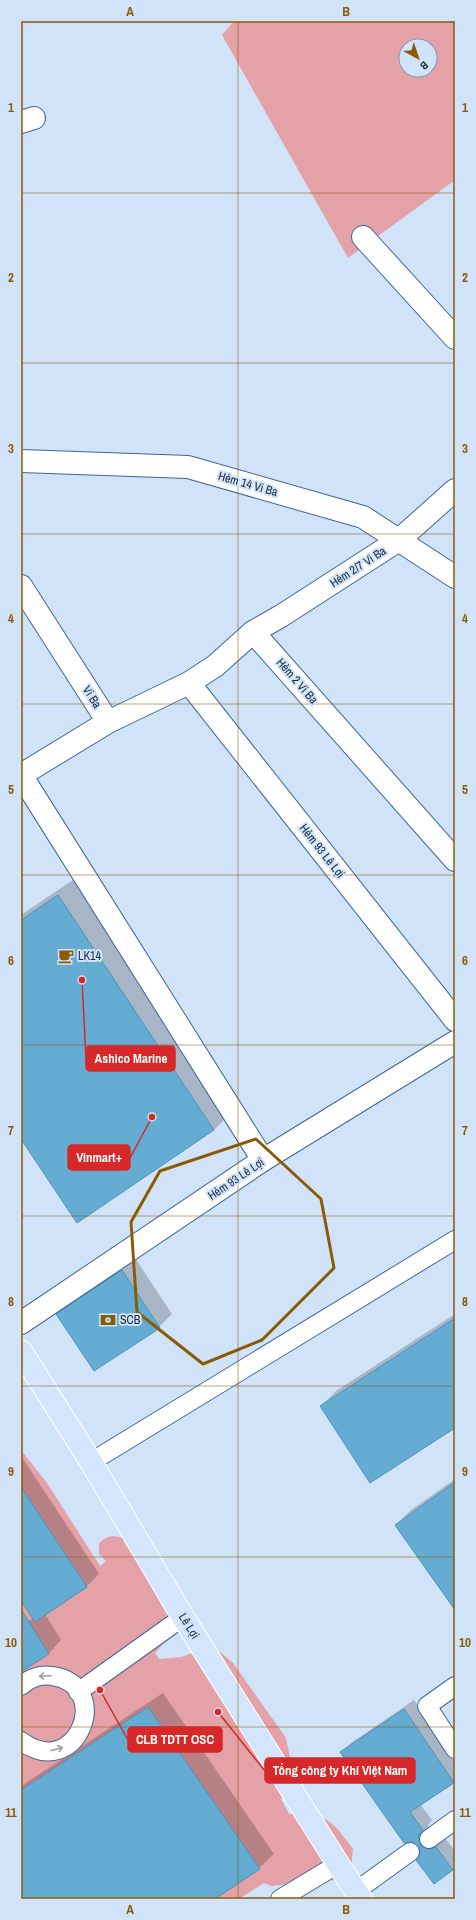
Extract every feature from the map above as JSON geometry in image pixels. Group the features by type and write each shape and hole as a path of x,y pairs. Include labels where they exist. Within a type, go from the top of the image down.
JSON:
{"main road":[{"name":"Lê Lợi","path":"21,1351 91,1462 184,1617 338,1864 359,1895"}],"street":[{"path":"363,237 455,338"},
{"name":"Hẻm 14 Vi Ba","path":"21,461 188,467 363,517 455,577"},
{"name":"Hẻm 2/7 Vi Ba","path":"253,632 281,616 399,540 455,490"},
{"name":"Vi Ba","path":"21,586 108,722 21,775"},
{"path":"108,722 189,682 215,666 253,632"},
{"name":"Hẻm 2 Vi Ba","path":"253,632 455,860"},
{"name":"Hẻm 93 Lê Lợi","path":"189,682 455,1020"},
{"path":"21,775 263,1160"},
{"name":"Hẻm 93 Lê Lợi","path":"21,1323 263,1160 455,1042"}],"lane":[{"path":"91,1462 455,1240"},
{"path":"78,1692 184,1617"},
{"path":"21,1686 35,1677 47,1675 59,1677 70,1683 78,1692 84,1702 85,1715 83,1727 76,1737 67,1746 55,1751 42,1751 30,1747 21,1741"},
{"path":"455,1686 427,1706 455,1749"},
{"path":"429,1838 455,1820"},
{"path":"359,1895 410,1852"},
{"path":"280,1899 338,1864"}],"highlighted area":[{"path":"256,1139 321,1199 334,1268 262,1340 203,1364 137,1312 131,1222 160,1171"}],"shaded area":[{"path":"234,21 455,21 455,180 348,258 222,35"},
{"path":"21,1450 47,1483 100,1566 106,1561 99,1554 99,1543 105,1538 111,1536 124,1538 171,1622 173,1633 155,1653 159,1659 181,1657 213,1646 233,1663 286,1738 291,1763 299,1781 281,1799 289,1814 312,1816 327,1820 333,1824 353,1849 351,1868 337,1880 271,1886 264,1883 239,1899 215,1899 135,1716 21,1790 21,1672 49,1654 30,1624 21,1629 21,1601 35,1621 87,1587 21,1487"}],"building":[{"path":"58,895 214,1130 77,1223 21,1139 21,920"},
{"name":"SCB","path":"122,1270 160,1328 94,1371 56,1314"},
{"path":"455,1318 455,1428 370,1483 320,1406"},
{"path":"455,1482 455,1610 395,1525"},
{"path":"21,1487 87,1587 35,1622 21,1601"},
{"path":"21,1609 49,1654 21,1672"},
{"path":"148,1707 260,1869 215,1899 21,1899 21,1790"},
{"path":"404,1709 454,1783 410,1812 423,1830 419,1835 421,1845 430,1849 436,1847 453,1870 434,1884 416,1860 420,1856 419,1846 414,1842 404,1843 340,1752"}],"place":[{"name":"LK14","path":"66,956"},
{"name":"Ashico Marine","path":"82,980"},
{"name":"Vinmart+","path":"152,1117"},
{"name":"SCB","path":"108,1320"},
{"name":"CLB TDTT OSC","path":"100,1690"},
{"name":"Tổng công ty Khí Việt Nam","path":"218,1712"}]}
